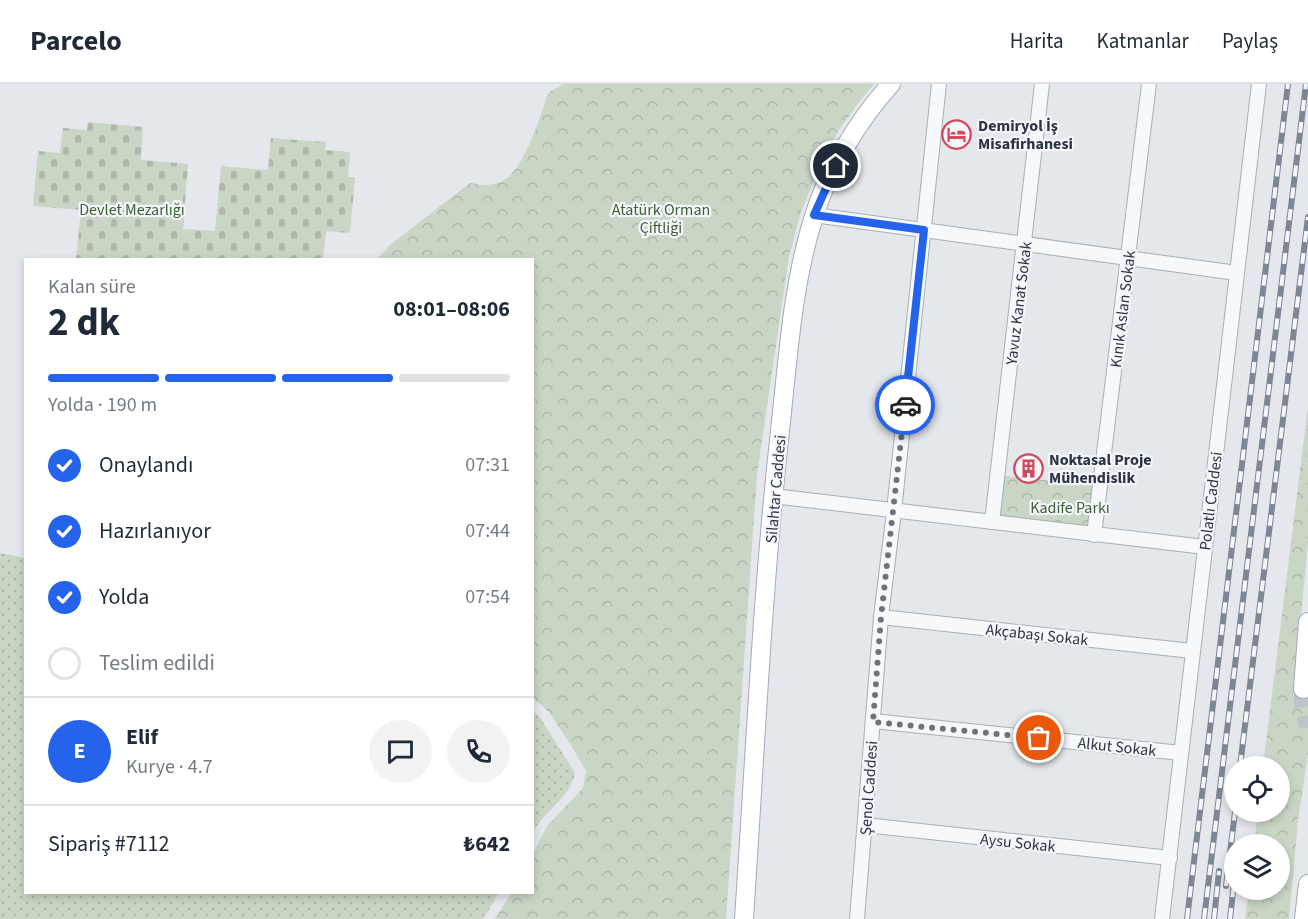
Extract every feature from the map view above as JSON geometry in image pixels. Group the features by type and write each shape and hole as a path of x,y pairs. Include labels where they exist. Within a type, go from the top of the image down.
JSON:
{"main road":[{"name":"Silahtar Caddesi","path":"748,918 773,496 792,326 801,270 814,215 828,180 851,138 877,99 891,84"},
{"path":"1303,689 1308,622"},
{"path":"1304,919 1308,884"}],"street":[{"name":"Şenol Caddesi","path":"857,919 881,617 939,84"},
{"name":"Yavuz Kanat Sokak","path":"992,522 1042,84"},
{"name":"Kınık Aslan Sokak","path":"1094,535 1149,84"},
{"name":"Polatlı Caddesi","path":"1162,919 1259,84"},
{"path":"814,215 1237,273"},
{"path":"773,496 1205,547"},
{"name":"Akçabaşı Sokak","path":"881,617 1192,651"},
{"name":"Alkut Sokak","path":"873,722 1181,753"},
{"name":"Aysu Sokak","path":"865,825 1170,858"}],"green space":[{"name":"Atatürk Orman Çiftliği","path":"563,84 874,84 838,131 818,171 801,212 789,256 757,475 726,919 495,919 510,894 534,894 534,852 547,826 583,788 586,771 549,712 534,699 534,258 378,258 390,245 470,183 492,185 507,178 519,164 529,145 548,93"},
{"name":"Devlet Mezarlığı","path":"88,122 143,127 141,160 188,164 183,229 215,231 221,166 268,170 271,138 326,142 325,150 350,152 348,177 355,178 350,233 326,231 323,258 76,258 81,210 33,206 38,151 60,153 63,128 87,130"},
{"path":"1308,407 1308,543 1295,677 1308,688 1308,754 1298,821 1289,919 1245,919 1248,900 1290,900 1290,834 1255,834 1257,822 1290,822 1290,756 1264,756"},
{"name":"Kadife Parkı","path":"998,475 1100,486 1094,535 992,522"},
{"path":"0,553 24,558 24,894 498,894 483,919 0,919"},
{"path":"534,712 541,719 575,773 563,797 534,830"}],"tunnel":[{"path":"1303,689 1303,705 1308,727"}],"railway":[{"path":"1187,919 1288,84"},
{"path":"1204,919 1306,84"},
{"path":"1241,756 1308,217"},
{"path":"1232,834 1234,822"},
{"path":"1214,919 1219,871"},
{"path":"1230,919 1232,900"}],"way so far":[{"path":"905,405 881,617 873,722 1039,738"}],"place":[{"name":"Demiryol İş Misafirhanesi","path":"957,134"},
{"name":"Noktasal Proje Mühendislik","path":"1028,468"}],"route":[{"path":"836,166 814,215 924,230 905,405"}]}
